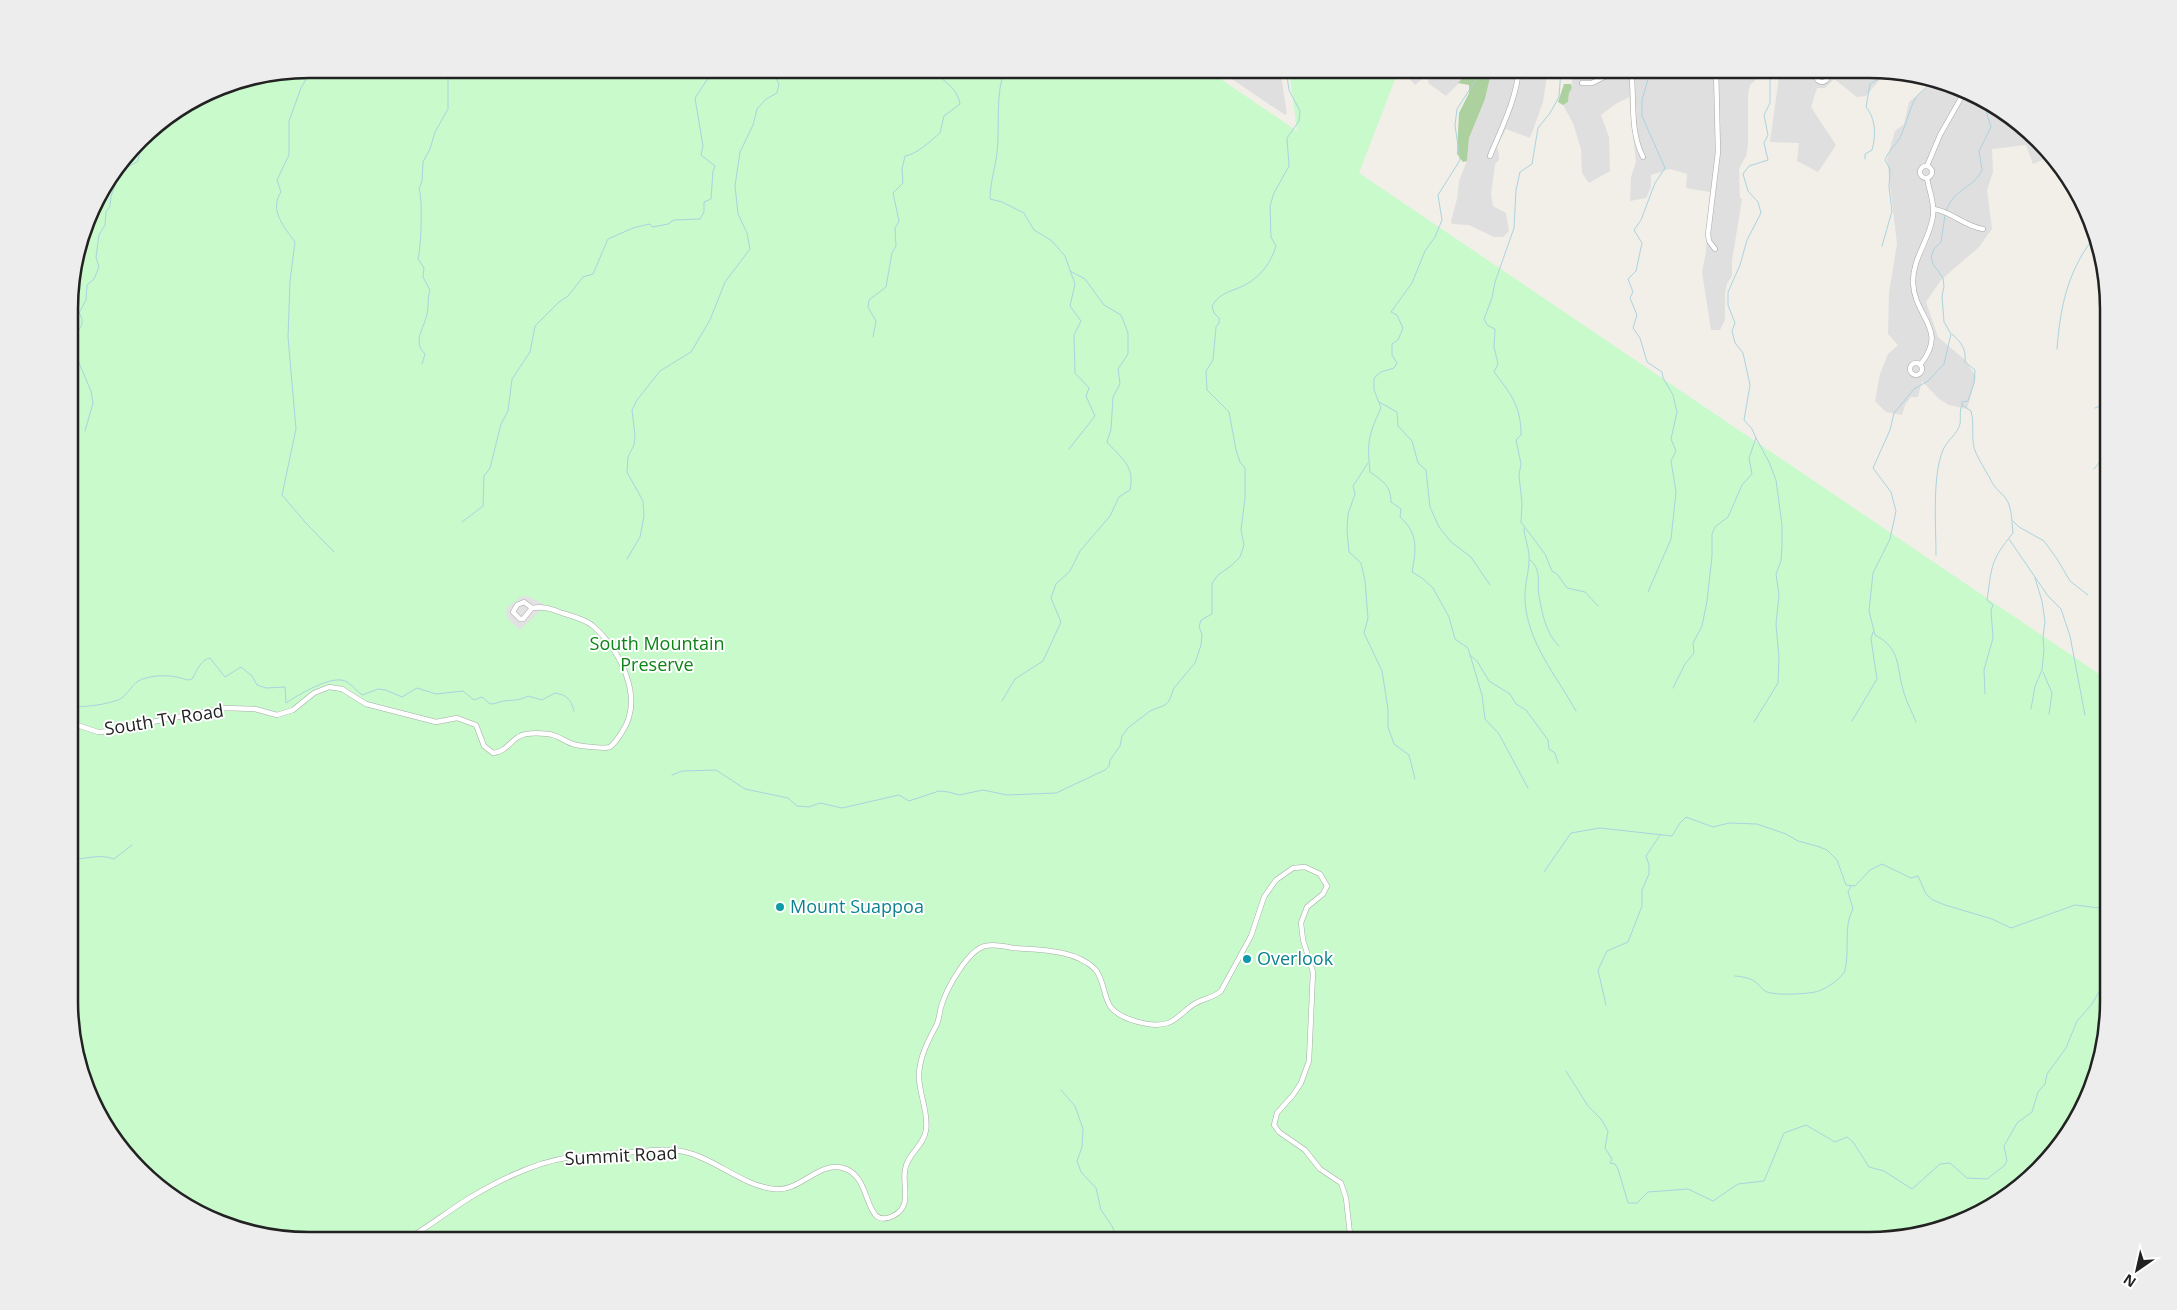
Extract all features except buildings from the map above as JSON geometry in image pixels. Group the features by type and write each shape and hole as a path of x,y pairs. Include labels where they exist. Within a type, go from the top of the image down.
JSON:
{"street":[{"path":"1490,156 1510,110 1517,78"},
{"path":"1582,83 1592,83 1602,78"},
{"path":"1632,78 1636,131 1639,149 1643,157"},
{"path":"1715,249 1709,241 1708,234 1718,152 1716,78"},
{"path":"1927,178 1922,177 1920,172 1922,167 1927,166 1940,135 1962,97"},
{"path":"1927,166 1932,172 1927,178"},
{"path":"1920,364 1930,350 1932,340 1930,327 1914,296 1913,274 1931,227 1934,209 1927,178"},
{"path":"1934,209 1942,210 1970,227 1983,229"},
{"name":"South Tv Road","path":"78,725 98,732 112,732 224,708 255,709 277,715 293,710 314,693 329,687 342,689 366,704 436,722 457,718 469,721 476,725 484,746 493,753 504,749 519,736 538,733 556,735 577,745 602,748 610,746 626,726 631,707 629,689 616,652 595,628 587,622 540,606 532,608"},
{"name":"Summit Road","path":"418,1232 471,1197 534,1166 572,1156 659,1151 686,1152 754,1183 775,1190 789,1187 825,1169 843,1168 854,1173 861,1181 872,1212 882,1218 891,1217 900,1211 905,1202 906,1164 926,1132 919,1078 924,1051 938,1023 941,1005 948,990 972,953 983,947 995,945 1052,951 1073,957 1095,969 1102,982 1108,1003 1115,1011 1131,1019 1152,1024 1169,1022 1196,1003 1212,997 1221,991 1250,938 1261,903 1268,890 1283,874 1297,867 1305,867 1320,874 1327,886 1323,894 1307,907 1302,923 1303,940 1313,972 1310,1053 1301,1083 1277,1113 1274,1122 1279,1132 1305,1150 1318,1167 1341,1184 1346,1198 1350,1232"}],"shaded area":[{"path":"1230,78 1281,78 1287,114 1285,115"},
{"path":"1409,78 1423,78 1415,85"},
{"path":"1428,78 1464,78 1446,96 1428,83"},
{"path":"1490,78 1547,78 1543,102 1530,138 1506,129 1497,147 1499,160 1495,164 1491,195 1493,206 1506,213 1509,231 1503,237 1494,237 1469,225 1452,224 1451,221 1457,199 1459,181 1467,161 1469,138 1485,99"},
{"path":"1572,78 1757,78 1750,85 1748,94 1748,144 1746,156 1739,169 1740,198 1742,199 1732,261 1732,276 1727,283 1725,294 1725,320 1720,330 1711,330 1702,272 1706,252 1710,192 1686,188 1687,174 1670,169 1651,175 1651,187 1646,198 1630,201 1631,177 1636,162 1629,97 1601,115 1609,137 1610,171 1589,183 1582,173 1581,149 1573,123 1563,105 1568,102 1569,93 1572,88"},
{"path":"1779,78 1881,78 1866,96 1857,97 1834,79 1825,88 1817,88 1811,107 1836,145 1818,172 1797,161 1799,143 1770,142"},
{"path":"1929,85 1957,95 1997,116 2021,135 2044,159 2033,164 2026,145 1992,149 1993,172 1987,190 1992,229 1979,247 1941,280 1926,302 1938,337 1965,360 1976,377 1967,409 1949,405 1939,399 1922,381 1918,397 1911,397 1905,405 1902,415 1886,412 1875,401 1880,374 1888,354 1898,345 1888,334 1889,293 1897,244 1887,159 1895,131 1904,124 1909,102"},
{"path":"527,596 544,604 541,610 520,630 508,619 507,608 512,603 516,603 519,597"}],"green space":[{"name":"South Mountain Preserve","path":"293,78 1219,78 1297,131 1290,78 1396,78 1359,173 2100,675 2100,1002 2098,1032 2087,1076 2069,1117 2042,1154 2009,1185 1984,1202 1957,1215 1928,1225 1884,1232 293,1232 249,1225 206,1209 168,1185 145,1165 125,1142 108,1117 95,1090 85,1061 78,1017 78,293 85,249 101,206 125,168 145,145 168,125 193,108 220,95 249,85"},
{"path":"1463,78 1490,78 1485,99 1469,138 1467,161 1463,162 1457,154 1459,113 1469,93 1469,85 1458,83"},
{"path":"1564,84 1571,84 1572,88 1569,93 1568,102 1563,105 1558,102"}],"waterway":[{"path":"307,78 301,88 289,121 289,155 277,180 281,192 278,199 277,212 295,242 290,281 288,337 296,429 282,495 334,552"},
{"path":"422,364 425,354 421,349 419,340 427,314 430,290 423,277 424,268 418,259 421,224 419,189 422,181 423,162 430,149 435,132 448,109 448,78"},
{"path":"462,522 483,506 484,476 490,468 501,424 508,411 512,379 530,352 535,326 559,302 568,296 583,277 593,274 608,239 633,228 649,224 653,227 668,224 674,220 700,219 704,212 704,202 711,199 715,166 701,155 703,146 695,98 708,78"},
{"path":"627,559 640,537 644,516 643,501 627,472 628,457 634,445 635,435 632,410 637,400 660,371 691,352 710,320 725,282 750,249 747,233 738,214 735,186 740,152 753,125 757,109 766,99 777,93 779,84 776,78"},
{"path":"873,337 876,321 868,307 869,300 886,287 892,253 896,246 895,228 899,221 893,193 903,183 902,169 905,156 919,150 940,133 944,116 960,104 956,93 941,78"},
{"path":"1002,78 999,99 998,143 990,199 1002,202 1024,213 1034,230 1052,241 1065,256 1075,284 1070,306 1081,321 1074,335 1075,373 1089,388 1086,396 1095,416 1069,449"},
{"path":"672,775 682,771 716,770 745,789 788,798 797,806 809,807 820,803 842,808 899,795 909,801 939,791 959,795 983,790 1007,795 1056,793 1105,770 1120,746 1122,736 1128,728 1150,711 1165,705 1169,701 1174,688 1195,663 1201,645 1202,634 1199,627 1201,620 1212,614 1212,583 1219,574 1240,557 1244,545 1241,530 1245,498 1245,468 1240,462 1236,450 1229,412 1207,390 1206,371 1213,360 1216,327 1219,323 1219,318 1214,313 1212,306 1222,295 1245,285 1260,274 1271,258 1276,246 1271,237 1270,206 1274,193 1289,166 1287,138 1299,121 1300,111 1289,90 1287,78"},
{"path":"1477,78 1457,109 1455,125 1460,160 1438,195 1442,220 1435,237 1425,251 1412,283 1391,312 1397,315 1403,328 1398,340 1392,344 1392,355 1397,363 1394,368 1381,372 1374,378 1374,390 1381,408 1373,426 1370,439 1369,462 1370,472 1388,488 1391,502 1401,509 1400,517 1406,523 1413,536 1415,549 1412,572 1433,588 1449,617 1455,639 1468,648 1482,695 1485,719 1499,734 1528,788"},
{"path":"1560,78 1559,97 1550,113 1538,128 1532,164 1520,172 1516,190 1514,228 1484,319 1487,325 1495,329 1494,347 1498,364 1494,372 1514,401 1521,425 1521,435 1516,440 1521,464 1519,475 1522,504 1521,522 1545,554 1552,571 1557,574 1567,588 1585,592 1598,606"},
{"path":"1648,78 1642,100 1642,116 1665,168 1655,183 1641,220 1634,230 1642,243 1636,271 1628,279 1633,292 1630,298 1637,315 1633,328 1640,338 1647,362 1662,372 1663,378 1673,395 1677,412 1671,439 1676,451 1671,461 1676,492 1671,539 1648,592"},
{"path":"1673,688 1685,664 1694,653 1693,643 1702,626 1712,556 1712,534 1715,527 1728,517 1742,485 1752,474 1749,458 1756,438 1752,429 1744,420 1750,385 1743,353 1735,343 1732,331 1735,323 1728,305 1728,292 1740,265 1747,240 1761,213 1758,202 1748,191 1743,174 1749,166 1768,160 1764,143 1768,135 1764,115 1770,103 1771,78"},
{"path":"1865,159 1865,154 1872,150 1874,139 1872,117 1866,107 1870,84 1880,78"},
{"path":"1882,246 1892,211 1889,187 1890,169 1885,160 1901,137 1913,103 1927,85"},
{"path":"1946,211 1954,197 1974,181 1982,170 1979,151 1991,127 1985,109"},
{"path":"78,330 82,324 79,313 86,300 87,285 94,279 99,267 96,257 99,235 105,225 106,212 110,206 111,196 116,183 128,167 138,161 140,151"},
{"path":"1916,722 1904,693 1897,660 1890,646 1875,635 1869,611 1873,573 1890,539 1896,511 1891,492 1873,468 1890,430 1894,413 1914,389 1928,381 1944,364 1951,334 1944,322 1943,278 1933,264 1931,257 1934,249 1941,242 1945,215"},
{"path":"2057,349 2060,320 2066,292 2076,265 2090,243"},
{"path":"1002,701 1015,679 1043,661 1061,622 1051,598 1056,584 1070,571 1080,551 1110,516 1119,497 1130,490 1131,475 1129,469 1122,458 1107,442 1111,429 1113,397 1120,384 1118,369 1128,354 1128,333 1121,315 1104,305 1085,279 1070,271"},
{"path":"1952,334 1963,346 1965,362 1975,370 1974,383 1968,401 1962,402 1962,405 1971,411 1974,448 1993,484 2008,502 2012,522 2013,533 2000,550 1993,564 1990,579 1987,600 1993,605 1991,610 1993,638 1984,670 1985,694"},
{"path":"78,361 91,391 93,403 85,431"},
{"path":"1379,402 1397,412 1398,426 1412,441 1418,463 1426,470 1430,507 1439,527 1451,542 1471,557 1490,585"},
{"path":"1936,555 1935,501 1937,473 1943,450 1960,424 1962,405"},
{"path":"2095,408 2100,406"},
{"path":"1754,722 1778,683 1779,658 1776,624 1779,595 1776,574 1781,561 1782,546 1782,525 1776,480 1756,438"},
{"path":"2094,469 2100,462"},
{"path":"1368,463 1353,486 1355,494 1348,514 1349,552 1361,563 1365,581 1368,618 1364,633 1382,671 1388,709 1388,727 1394,744 1409,755 1415,779"},
{"path":"2013,521 2019,527 2044,541 2070,581 2088,595"},
{"path":"1524,528 1529,554 1525,600 1531,630 1544,658 1576,711"},
{"path":"2009,539 2048,596 2061,609 2070,636 2085,715"},
{"path":"1530,560 1538,572 1539,596 1545,623 1551,636 1559,646"},
{"path":"2031,709 2035,686 2042,670 2045,621 2042,601 2035,578"},
{"path":"1852,721 1877,679 1871,639 1873,632"},
{"path":"1470,655 1477,661 1489,681 1510,694 1516,704 1526,710 1548,740 1549,749 1555,753 1558,763"},
{"path":"78,707 120,699 138,681 150,677 168,676 192,679 201,663 210,658 225,677 241,667 252,676 257,685 266,688 285,687 286,703 316,686 334,680 341,680 349,683 362,695 378,689 386,690 402,697 417,688 436,694 463,691 474,700 482,697 490,704 518,700 528,696 542,700 555,693 568,698 574,711"},
{"path":"2043,672 2052,693 2049,714"},
{"path":"1544,872 1571,833 1600,828 1672,836 1686,817 1713,827 1729,823 1757,824 1786,834 1798,841 1827,850 1837,860 1846,885 1855,886 1870,870 1882,864 1911,878 1918,876 1926,894 1933,900 1992,919 2011,928 2075,905 2100,908"},
{"path":"1606,1005 1598,970 1607,951 1628,942 1642,906 1642,890 1649,874 1646,856 1660,835"},
{"path":"78,859 108,857 114,859 132,845"},
{"path":"1735,976 1751,979 1769,993 1797,994 1815,992 1832,984 1845,970 1847,930 1853,909 1848,892 1851,886"},
{"path":"1566,1071 1588,1106 1601,1119 1608,1131 1605,1148 1612,1159 1610,1163 1615,1164 1618,1169 1628,1203 1637,1203 1648,1192 1688,1189 1713,1201 1738,1184 1764,1181 1784,1133 1806,1125 1835,1142 1847,1137 1853,1142 1869,1167 1884,1171 1912,1189 1940,1164 1950,1163 1967,1178 1987,1179 2004,1166 2007,1161 2004,1146 2017,1123 2032,1112 2038,1092 2045,1084 2047,1074 2066,1048 2077,1021 2092,1004 2100,990"},
{"path":"1061,1090 1075,1106 1083,1129 1082,1147 1077,1161 1081,1172 1096,1188 1101,1210 1114,1232"}],"place":[{"name":"Mount Suappoa","path":"780,907"},
{"name":"Overlook","path":"1247,959"}]}
